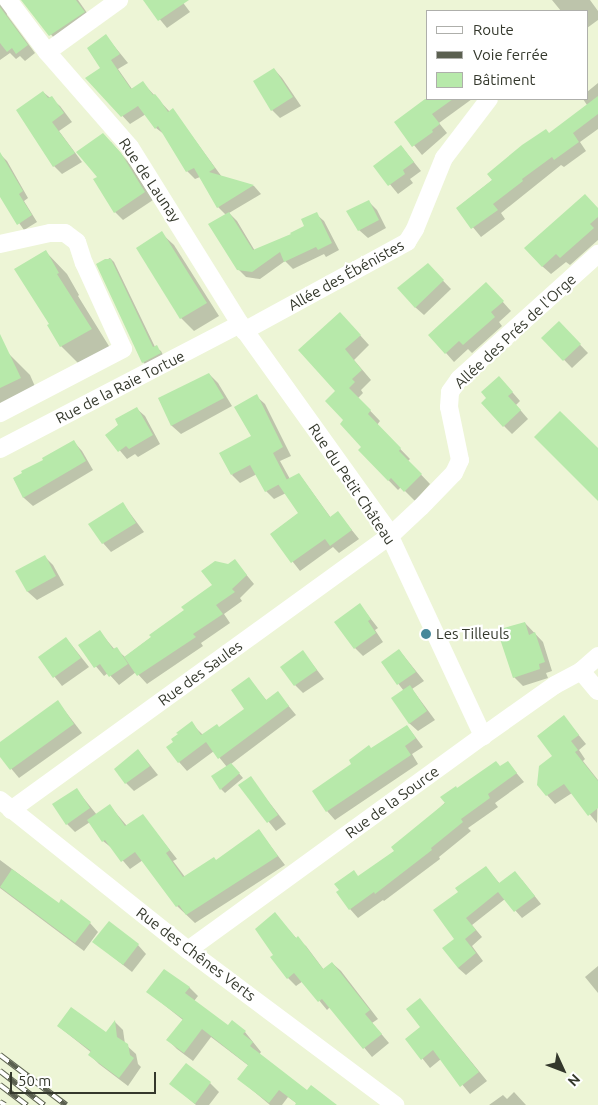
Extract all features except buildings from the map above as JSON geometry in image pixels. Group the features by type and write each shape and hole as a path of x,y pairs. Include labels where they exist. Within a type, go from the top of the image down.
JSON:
{"street":[{"name":"Rue de Launay","path":"8,0 47,52 130,147 242,328"},
{"path":"47,52 119,0"},
{"name":"Allée des Ébénistes","path":"242,328 407,242 415,229 444,158 489,100"},
{"path":"0,244 50,233 65,233 77,242 84,263 123,349 0,413"},
{"name":"Allée des Prés de l'Orge","path":"390,536 454,473 460,460 449,407 450,392 459,379 598,254"},
{"name":"Rue de la Raie Tortue","path":"0,449 242,328"},
{"name":"Rue du Petit Château","path":"242,328 390,536 483,736"},
{"name":"Rue des Saules","path":"5,805 390,536"},
{"name":"Rue de la Source","path":"188,950 483,736 555,685 581,671 598,656"},
{"path":"581,671 598,691"},
{"name":"Rue des Chênes Verts","path":"5,805 188,950 395,1105"}],"railway":[{"path":"0,1055 66,1105"},
{"path":"0,1071 44,1105"},
{"path":"0,1085 27,1105"},
{"path":"0,1102 5,1105"}],"place":[{"name":"Les Tilleuls","path":"426,634"}]}
